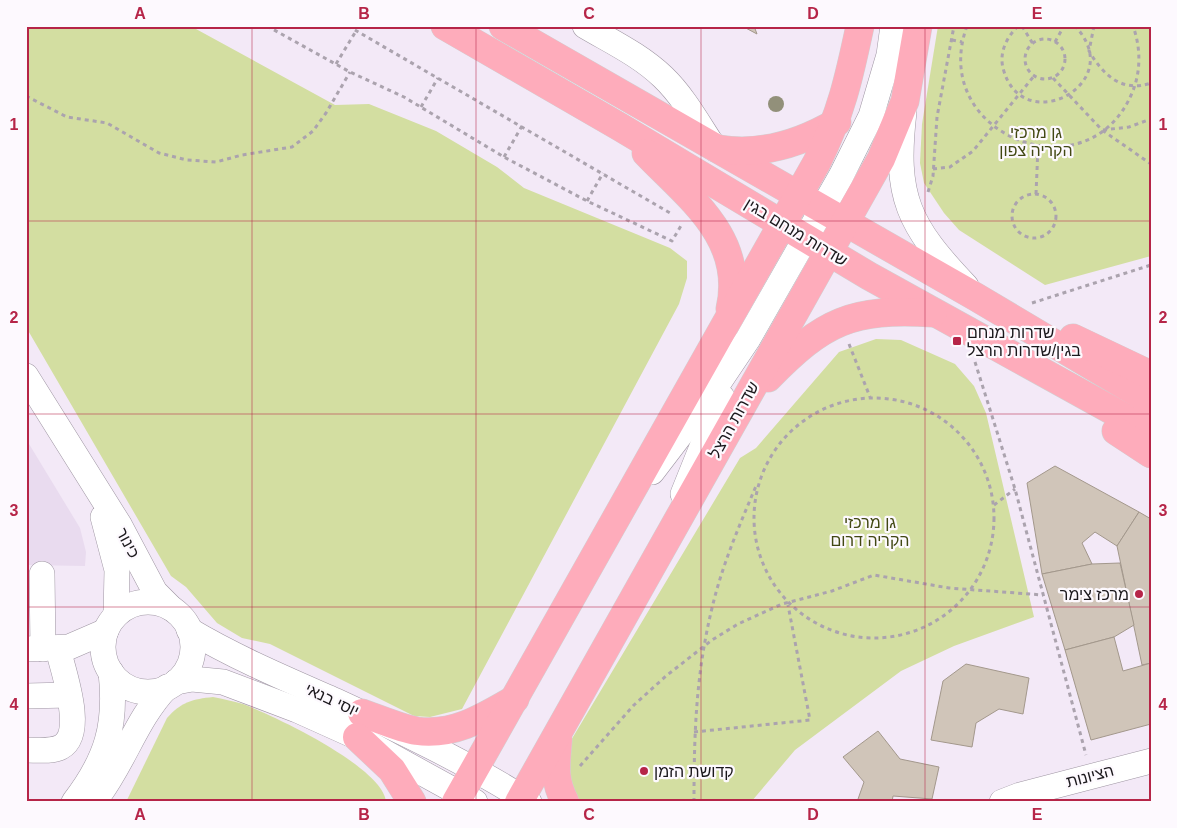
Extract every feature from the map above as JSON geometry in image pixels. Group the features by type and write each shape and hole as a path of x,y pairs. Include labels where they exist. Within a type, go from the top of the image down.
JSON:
{"main road":[{"name":"שדרות מנחם בגין","path":"445,26 620,127 829,252 1151,432"},
{"name":"שדרות מנחם בגין","path":"503,26 976,297 1151,401"},
{"path":"467,792 516,698 781,223 798,196 836,122 846,94 860,26"},
{"name":"שדרות הרצל","path":"523,800 558,734 881,159 905,101 914,58 918,26"},
{"path":"715,149 745,151 772,148 802,139 836,122"},
{"path":"620,127 701,210 721,235 731,263 733,282 733,297 728,319"},
{"path":"744,403 807,341 823,330 840,322 885,312 938,313"},
{"path":"1001,312 1078,340 1151,375"},
{"path":"1047,374 1104,423 1151,454"},
{"path":"359,725 438,732 480,720 516,698"},
{"path":"359,725 392,770 412,802"},
{"path":"558,734 556,765 561,794"}],"street":[{"path":"585,26 638,56 664,77 681,97 715,149"},
{"path":"620,511 707,400 748,339 822,209 871,116 889,55 893,26"},
{"path":"909,26 914,58"},
{"path":"905,101 901,157 909,210 925,240 976,297"},
{"path":"666,541 704,437 748,339"},
{"name":"כינור","path":"26,376 120,526 156,592 171,608"},
{"name":"כינור","path":"88,475 111,544 117,570 111,623"},
{"path":"26,750 48,750 60,747 73,732 69,695 42,649 37,590"},
{"path":"42,649 90,640 111,623 125,608 143,603 161,604 171,608 180,615 189,630 193,648 190,661 172,685 148,709 119,764 94,802"},
{"path":"74,802 93,776 109,737 113,710 111,672 103,652 111,623"},
{"name":"יוסי בנאי","path":"189,630 359,725 467,792 523,800"},
{"path":"111,672 122,684 144,692 172,685"},
{"name":"יוסי בנאי","path":"172,685 192,679 223,682 297,710 359,725"},
{"path":"26,696 69,695"},
{"name":"הציונות","path":"1002,802 1151,761"}],"path":[{"path":"267,26 350,72 421,107 504,157 587,201 672,241 684,221 688,224"},
{"path":"348,26 676,216"},
{"path":"926,195 933,169 938,117 954,26"},
{"path":"967,26 962,42 962,71 965,84 978,110 993,126 1017,141 1038,146 1075,144 1102,130 1124,108 1134,86 1139,53 1133,26"},
{"path":"1033,44 1020,26 1006,42 1003,65 1006,76 1020,94 1032,100 1045,103 1070,96 1080,88 1086,76 1094,26"},
{"path":"1055,42 1064,26"},
{"path":"1075,26 1084,38 1089,51 1107,76 1120,84 1134,86 1151,83"},
{"path":"336,64 356,31"},
{"path":"952,40 962,42"},
{"path":"1044,40 1055,42 1063,51 1065,58 1063,69 1053,78 1040,79 1034,76 1030,72 1025,60 1028,48 1044,40"},
{"path":"26,96 67,117 108,123 159,153 187,160 216,162 242,155 292,147 313,131 350,72"},
{"path":"933,169 950,167 963,160 973,151 1034,76"},
{"path":"421,107 438,78"},
{"path":"1053,78 1102,130 1151,164"},
{"path":"1102,130 1129,126 1151,119"},
{"path":"504,157 522,126"},
{"path":"1036,194 1038,146"},
{"path":"587,201 603,173"},
{"path":"1036,194 1052,205 1055,218 1054,224 1045,235 1032,238 1024,236 1014,226 1012,211 1020,199 1036,194"},
{"path":"1001,312 1151,265"},
{"path":"840,322 870,397"},
{"path":"964,328 1033,550 1043,595 1091,776"},
{"path":"694,802 694,732 703,647 713,603 727,558 762,469 781,440 806,417 837,403 870,397 906,401 939,416 966,440 986,470 994,505 994,534 987,562 972,588 948,613 918,630 884,639 849,636 816,624 788,604 766,575 754,540 753,504 762,469"},
{"path":"994,505 1015,489"},
{"path":"561,794 634,705 666,676 703,647 738,624 782,604 788,604 832,591 874,575 949,588 972,588 1043,595"},
{"path":"694,732 810,720 788,604"}],"shaded area":[{"path":"26,439 80,528 86,552 85,566 26,565"}],"green space":[{"path":"26,26 185,26 196,29 335,105 369,104 436,131 497,167 524,188 670,248 687,261 687,278 679,304 462,709 430,717 414,716 270,644 242,638 217,623 186,587 171,576 26,327"},
{"name":"גן מרכזי הקריה צפון","path":"938,26 1151,26 1151,256 1045,285 959,230 944,213 924,183 920,163 922,124"},
{"name":"גן מרכזי הקריה דרום","path":"876,339 901,340 955,364 974,386 986,413 1034,617 954,646 901,671 795,750 751,802 575,802 569,778 570,742 740,458 756,448 839,352"},
{"path":"213,697 243,704 258,710 325,744 367,774 380,788 386,802 126,802 167,718 177,708 188,702"}],"building":[{"path":"742,26 754,26 757,34"},
{"path":"1055,466 1139,512 1117,546 1095,532 1082,543 1092,564 1042,574 1027,483"},
{"name":"מרכז צימר","path":"1139,512 1151,519 1151,663 1142,665 1117,546"},
{"path":"1120,563 1134,625 1114,637 1065,650 1042,574 1092,564"},
{"path":"1114,637 1123,671 1151,663 1151,724 1091,740 1065,650"},
{"path":"966,664 1029,678 1023,714 999,709 976,723 972,747 931,740 943,681"},
{"path":"878,731 900,759 939,767 932,799 893,796 892,802 857,802 864,782 843,757"}],"place":[{"name":"שדרות מנחם בגין/שדרות הרצל","path":"957,341"},
{"name":"מרכז צימר","path":"1139,594"},
{"name":"קדושת הזמן","path":"644,771"}]}
